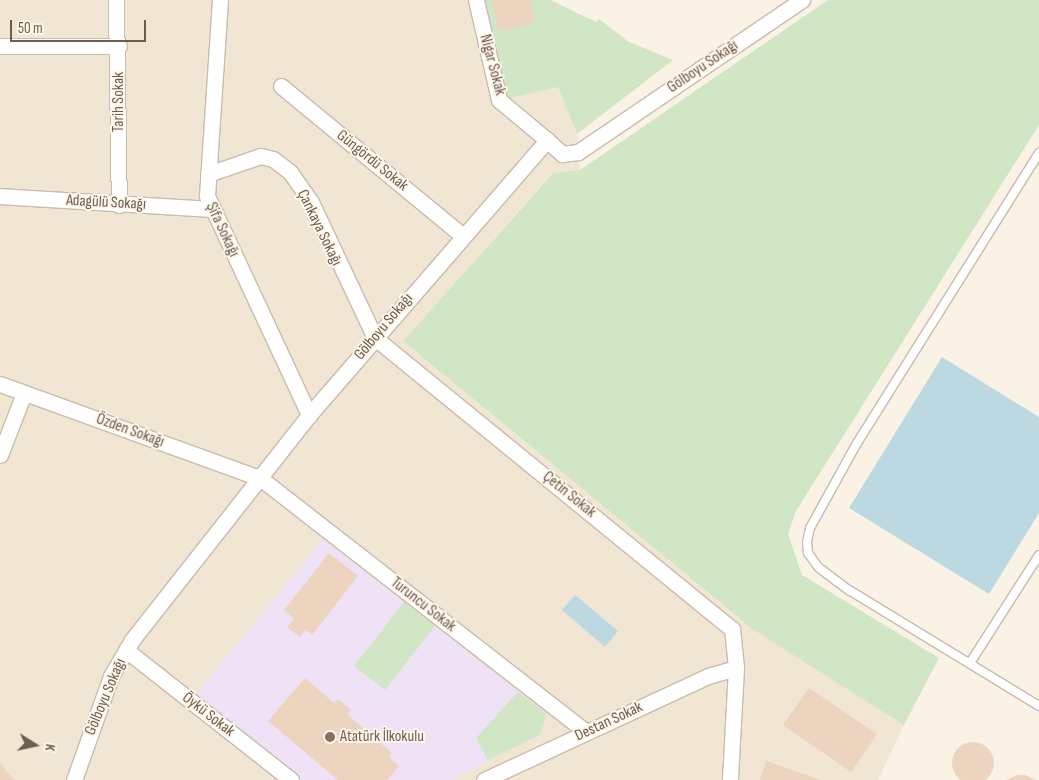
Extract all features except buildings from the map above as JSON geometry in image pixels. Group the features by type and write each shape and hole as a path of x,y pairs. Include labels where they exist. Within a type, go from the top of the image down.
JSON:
{"street":[{"name":"Tarih Sokak","path":"116,0 120,46 118,205"},
{"name":"Şifa Sokağı","path":"220,0 207,196 309,415"},
{"name":"Nigar Sokak","path":"476,0 499,100 547,140"},
{"name":"Gölboyu Sokağı","path":"74,780 111,676 126,650 309,415 462,235 547,140 562,154 578,152 802,0"},
{"path":"0,46 120,46"},
{"name":"Güngördü Sokak","path":"281,86 462,235"},
{"name":"Çankaya Sokağı","path":"208,174 261,156 273,159 290,172 311,202 375,338"},
{"name":"Adagülü Sokağı","path":"0,196 118,205 213,209"},
{"name":"Çetin Sokak","path":"375,338 732,629 736,668 730,780"},
{"name":"Özden Sokağı","path":"0,384 260,478"},
{"path":"0,454 24,393"},
{"name":"Turuncu Sokak","path":"260,478 586,732"},
{"name":"Öykü Sokak","path":"126,650 291,780"},
{"name":"Destan Sokak","path":"484,780 708,676 736,668"}],"lane":[{"path":"1039,153 857,443 810,528 807,542 808,553 818,567 1039,706"},
{"path":"970,663 1039,555"}],"shaded area":[{"path":"0,0 483,0 506,99 558,87 577,134 580,170 552,173 403,341 742,621 904,725 878,780 0,780"},
{"path":"323,539 546,713 541,734 450,780 299,780 194,697"}],"green space":[{"path":"483,0 550,0 596,22 599,19 629,42 673,60 577,134 558,87 506,99"},
{"path":"828,0 1039,0 1039,125 796,511 788,534 802,575 939,658 904,725 751,628 403,341 553,173 580,170"},
{"path":"404,602 435,626 385,690 354,666"},
{"path":"518,692 546,713 541,734 488,760 476,738"}],"water":[{"path":"942,357 1039,417 1039,513 989,594 849,508"},
{"path":"575,595 618,631 605,647 562,610"}],"place":[{"name":"Atatürk İlkokulu","path":"330,737"}]}
